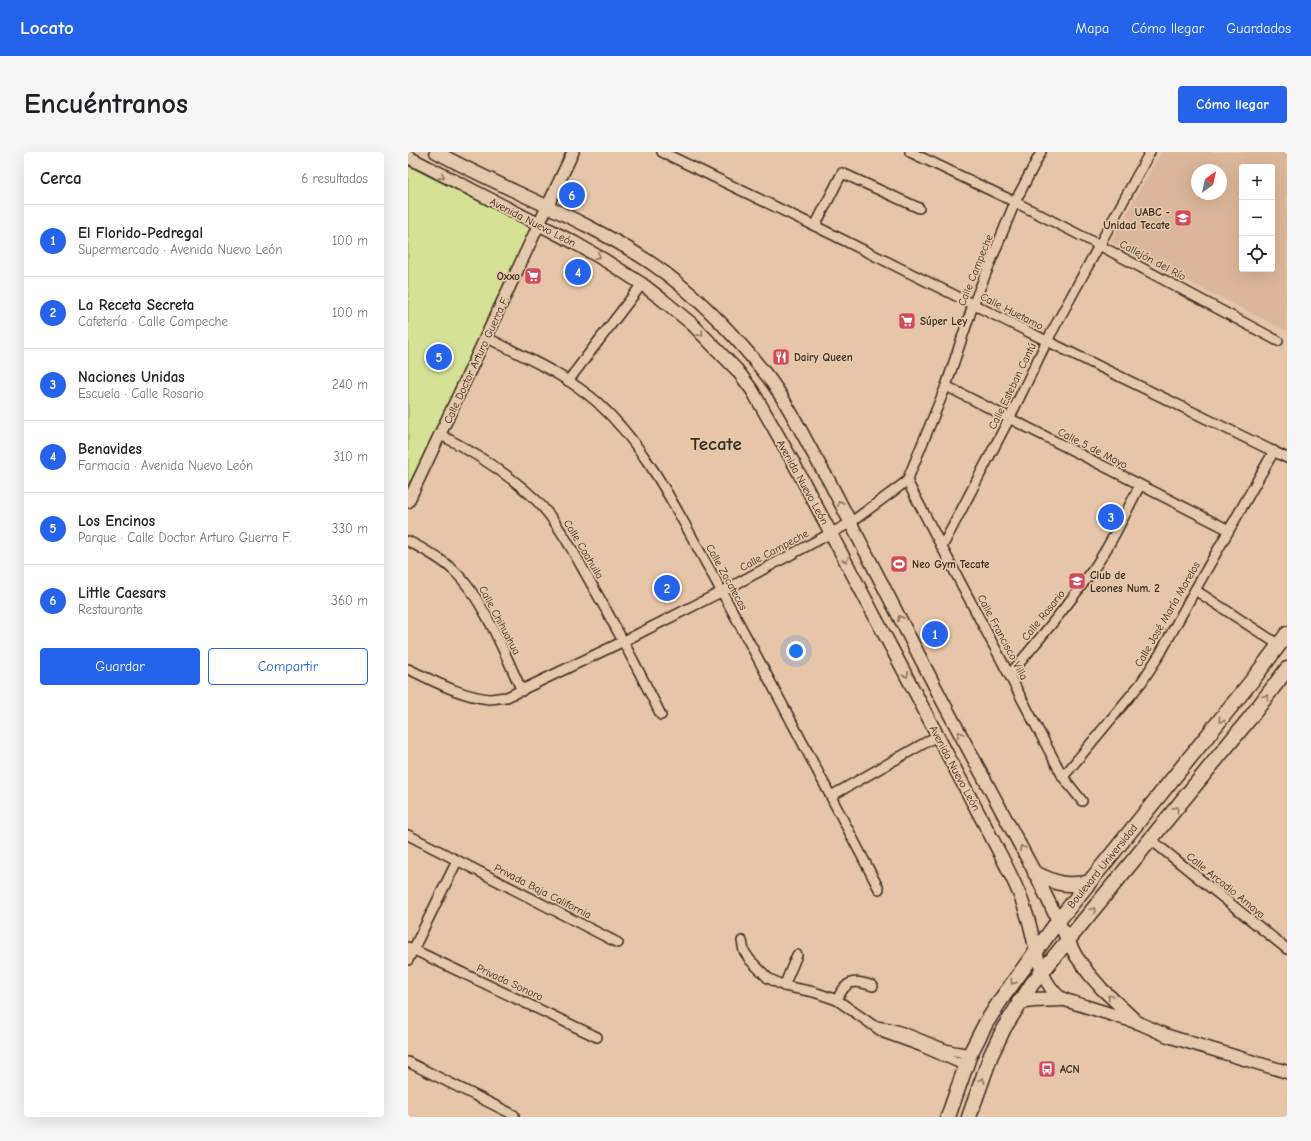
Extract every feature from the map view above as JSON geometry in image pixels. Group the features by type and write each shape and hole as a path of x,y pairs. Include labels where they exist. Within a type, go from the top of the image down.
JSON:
{"main road":[{"name":"Avenida Nuevo León","path":"436,152 623,246 652,263 695,297 716,317 768,378 788,407 850,523 950,715 1035,873 1076,956 1089,974 1118,1005 1139,1023"},
{"name":"Avenida Nuevo León","path":"408,157 606,260 642,284 692,324 741,375 752,390 832,533 937,736 1005,861 1021,898 1030,924 1041,971 1050,988 1062,999"},
{"name":"Boulevard Universidad","path":"948,1117 968,1060 1002,998 1058,921 1254,678 1283,639"},
{"name":"Boulevard Universidad","path":"969,1117 991,1055 1004,1028 1019,1002 1041,971 1250,718 1287,669"},
{"path":"1250,718 1245,714 1243,703 1254,678"},
{"path":"1035,873 1051,881 1063,884 1088,883"},
{"path":"1019,1002 1062,999 1139,1023 1168,1036 1287,1072"}],"street":[{"name":"Calle Doctor Arturo Guerra F.","path":"408,502 573,152"},
{"name":"Calle Huetamo","path":"662,152 1287,458"},
{"name":"Callejón del Río","path":"910,152 1015,202 1099,245 1278,342"},
{"name":"Calle Campeche","path":"408,669 448,688 469,695 490,699 507,697 624,641 721,592 832,533 850,523 907,482 946,386 973,305 1015,202 1041,152"},
{"name":"Calle Esteban Cantú","path":"942,547 1009,419 1047,341 1150,152"},
{"path":"815,226 842,173 919,208"},
{"path":"568,381 642,284"},
{"name":"Calle Zacatecas","path":"486,337 568,381 597,402 624,430 646,460 721,592 831,796 879,889"},
{"name":"Calle 5 de Mayo","path":"946,386 1229,530"},
{"name":"Calle Coahuila","path":"440,435 476,454 511,478 537,501 563,534 624,641 661,715"},
{"name":"Calle José María Morelos","path":"1063,777 1141,683 1160,654 1194,590 1274,451"},
{"name":"Calle Francisco Villa","path":"907,482 1010,674 1063,777 1082,801"},
{"name":"Calle Rosario","path":"1010,674 1061,614 1093,570 1107,548 1140,485"},
{"name":"Calle Chihuahua","path":"408,541 428,551 453,569 468,587 486,616 522,691"},
{"path":"1194,590 1283,639"},
{"path":"831,796 937,736"},
{"name":"Privada Baja California","path":"408,835 618,943"},
{"name":"Calle Arcadio Amaya","path":"1150,839 1287,949"},
{"path":"408,960 411,948 457,861"},
{"path":"742,941 744,951 750,960 768,978 784,986 814,992 837,1000 851,1008 874,1026 898,1030 944,1048 968,1060"},
{"name":"Privada Sonora","path":"411,948 597,1037"},
{"path":"784,986 797,955"},
{"path":"837,1000 842,990 850,982 863,983 873,986"},
{"path":"408,1062 514,1115"}],"shaded area":[{"name":"UABC - Unidad Tecate","path":"1161,152 1287,152 1287,331 1111,242"}],"green space":[{"path":"408,166 533,228 408,486"}],"place":[{"name":"Little Caesars","path":"572,195"},
{"name":"UABC - Unidad Tecate","path":"1183,218"},
{"name":"Benavides","path":"578,272"},
{"name":"Oxxo","path":"533,276"},
{"name":"Súper Ley","path":"907,321"},
{"name":"Los Encinos","path":"439,357"},
{"name":"Dairy Queen","path":"781,357"},
{"name":"Naciones Unidas","path":"1111,517"},
{"name":"Neo Gym Tecate","path":"899,564"},
{"name":"Club de Leones Num. 2","path":"1077,581"},
{"name":"La Receta Secreta","path":"667,588"},
{"name":"El Florido-Pedregal","path":"935,634"},
{"name":"ACN","path":"1047,1069"}],"district":[{"name":"Tecate","path":"716,443"}]}
